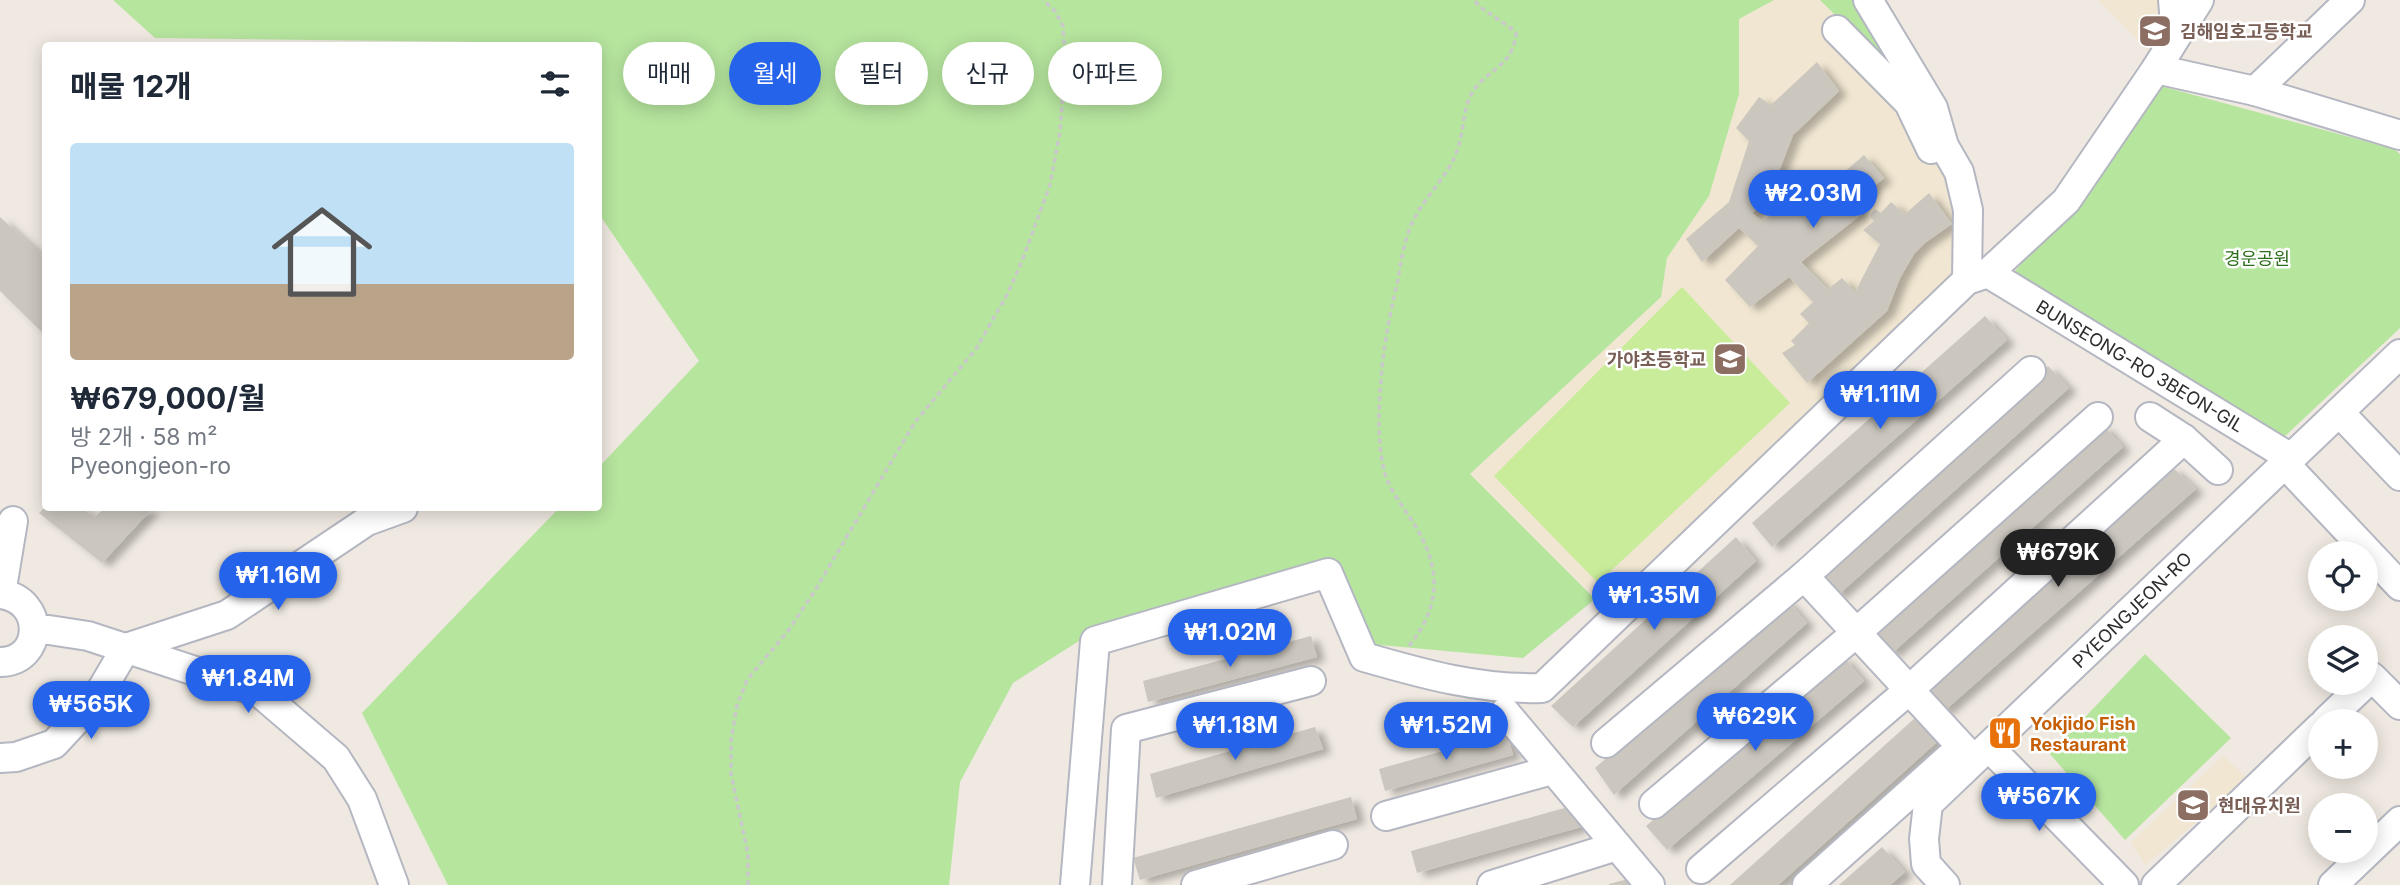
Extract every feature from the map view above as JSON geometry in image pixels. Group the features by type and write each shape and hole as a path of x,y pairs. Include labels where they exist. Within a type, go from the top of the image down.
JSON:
{"street":[{"path":"1868,0 1933,108 1944,146 1959,173 1968,210 1977,277"},
{"path":"2173,0 2176,35"},
{"path":"1074,885 1095,641 1328,573 1364,657 1435,678 1508,689 1542,688 1977,277 2066,201 2156,69 2199,0"},
{"path":"2255,91 2350,0"},
{"path":"1837,30 1909,103 1935,159 1959,173"},
{"path":"2156,69 2255,91 2400,135"},
{"name":"BUNSEONG-RO 3BEON-GIL","path":"1977,277 2288,461 2400,586"},
{"name":"PYEONGJEON-RO","path":"1945,885 1926,864 1924,839 1928,804 1975,751 2400,354"},
{"path":"1606,743 1804,576 2031,371"},
{"path":"2339,412 2400,476"},
{"path":"1654,804 1856,633 2098,417"},
{"path":"2150,417 2184,439 2218,470"},
{"path":"1701,869 1909,690 2184,439"},
{"path":"0,758 16,757 54,744 96,699 126,648 228,615 367,520 394,511"},
{"path":"0,662 16,658 25,651 32,641 34,630 28,608 20,600 1,594 13,521"},
{"path":"1804,576 1909,690 2124,885"},
{"path":"34,630 49,629 88,636 259,692 336,758 362,799 394,885"},
{"path":"2339,709 2372,677 2400,705"},
{"path":"1117,885 1126,729 1311,681"},
{"path":"1505,712 1650,885"},
{"path":"2156,885 2308,739"},
{"path":"1807,885 1975,751"},
{"path":"1386,816 1552,770"},
{"path":"2333,885 2400,821"},
{"path":"1196,885 1333,845"},
{"path":"1492,885 1617,846"}],"path":[{"path":"748,885 748,854 731,774 731,740 737,705 747,680 788,631 814,592 915,422 976,349 998,313 1023,261 1049,185 1060,132 1065,64 1063,26 1055,10 1043,0"},
{"path":"1391,665 1421,632 1431,611 1435,590 1432,566 1425,545 1389,482 1382,456 1379,436 1381,380 1389,321 1411,225 1453,160 1472,93 1479,83 1502,65 1515,45 1516,33 1505,22 1482,9 1474,0"}],"shaded area":[{"name":"가야초등학교","path":"1774,0 1820,0 1921,101 1955,190 1982,211 1977,257 1798,420 1769,460 1606,608 1470,474 1661,297 1667,258 1709,196 1739,94 1739,19"},
{"name":"김해임호고등학교","path":"2098,0 2201,0 2160,62"},
{"name":"현대유치원","path":"2223,756 2269,798 2253,812 2230,794 2145,865 2131,842"}],"green space":[{"path":"113,0 1774,0 1739,19 1739,94 1709,196 1667,258 1661,297 1470,474 1595,599 1523,658 1369,644 1333,562 1082,639 1013,683 960,782 949,885 448,885 362,713 556,511 602,511 602,464 699,361 602,218 602,42 155,38"},
{"path":"1820,0 1860,0 1921,100"},
{"name":"경운공원","path":"2157,85 2394,149 2400,154 2400,328 2282,439 2013,274"},
{"path":"1682,287 1790,403 1598,583 1494,476"},
{"path":"2145,654 2231,738 2125,840 2050,754"}],"building":[{"path":"1817,62 1839,91 1793,135 1768,200 1752,213 1762,221 1796,198 1804,207 1864,155 1884,178 1853,203 1863,213 1801,262 1828,289 1842,278 1855,292 1880,244 1863,230 1874,221 1869,216 1875,209 1881,213 1891,202 1905,214 1929,193 1952,224 1914,254 1900,278 1887,311 1807,383 1782,353 1795,345 1791,341 1809,323 1800,314 1813,302 1789,277 1750,307 1725,280 1758,246 1739,228 1702,262 1686,239 1729,202 1749,141 1736,128 1759,97 1771,105"},
{"path":"0,217 42,255 42,332 0,291"},
{"path":"1985,316 2007,340 1772,547 1752,523"},
{"path":"2048,366 2069,388 1837,596 1817,571"},
{"path":"2103,425 2123,447 1891,654 1868,629"},
{"path":"2172,467 2196,489 1943,712 1921,688"},
{"path":"42,510 86,511 95,517 101,511 150,511 102,563 39,513"},
{"path":"1736,537 1756,561 1573,727 1551,706"},
{"path":"1786,599 1807,623 1614,795 1595,768"},
{"path":"1311,636 1317,657 1148,702 1143,681"},
{"path":"1843,656 1864,681 1667,850 1646,826"},
{"path":"1916,717 1938,741 1778,885 1730,885"},
{"path":"1315,727 1323,749 1156,798 1150,774"},
{"path":"1507,733 1513,755 1385,791 1379,769"},
{"path":"1351,797 1357,819 1140,880 1133,858"},
{"path":"1575,805 1581,827 1417,873 1411,851"},
{"path":"1882,847 1905,872 1890,885 1839,885"},
{"path":"1632,878 1634,885 1609,885 1609,884"}],"place":[{"name":"김해임호고등학교","path":"2155,31"},
{"name":"가야초등학교","path":"1730,359"},
{"name":"Yokjido Fish Restaurant","path":"2005,733"},
{"name":"현대유치원","path":"2193,805"}]}
